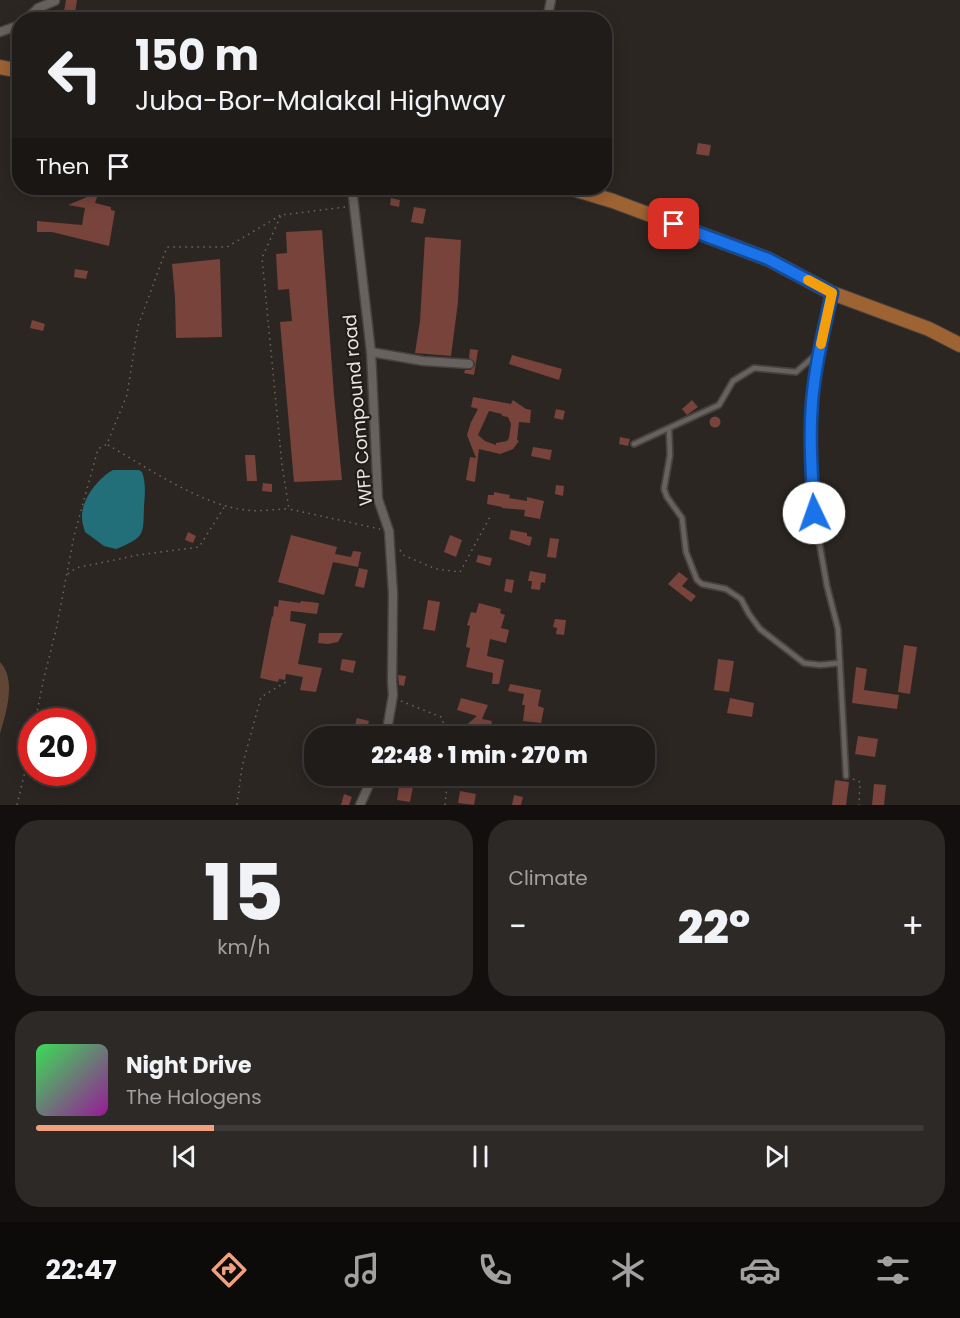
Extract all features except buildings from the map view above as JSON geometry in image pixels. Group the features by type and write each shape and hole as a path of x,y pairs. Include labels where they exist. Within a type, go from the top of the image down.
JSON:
{"main road":[{"path":"593,195 768,259 832,293 929,329 960,345"}],"street":[{"path":"34,12 55,1"},
{"name":"WFP Compound road","path":"353,195 371,352 378,499 388,531 393,594 393,695 388,726"},
{"path":"371,352 423,361 469,364"},
{"path":"360,805 369,786"}],"lane":[{"path":"832,293 819,352 812,402 811,453 814,513 827,586 838,629 846,776"},
{"path":"634,444 669,430 719,405 733,381 754,368 796,372 819,352"},
{"path":"669,430 670,454 664,489 682,518 686,552 698,579 702,584 726,589 741,599 760,629 804,663 820,665 840,663"}],"path":[{"path":"39,708 74,536 98,449 107,444 127,395 138,326 167,247 227,247 281,215 355,205"},
{"path":"281,215 262,258 282,465 289,508"},
{"path":"107,444 212,502 246,510 289,508 388,531"},
{"path":"67,574 75,568 138,555 199,547 226,505"},
{"path":"398,547 403,555 436,569 460,572 490,517"},
{"path":"237,805 242,767 261,697 286,682"},
{"path":"393,695 405,703 441,717 445,726"},
{"path":"846,776 860,782 859,805"},
{"path":"17,805 22,786"},
{"path":"445,805 447,786"}],"shaded area":[{"path":"0,662 8,678 9,697 0,734"}],"water":[{"path":"113,470 139,470 142,472 145,489 141,534 133,541 116,549 104,546 85,532 82,518 84,504 91,490"}],"slow traffic":[{"path":"808,280 832,293 821,344"}],"route":[{"path":"674,224 768,259 832,293 819,352 812,402 811,453 814,513"}]}
